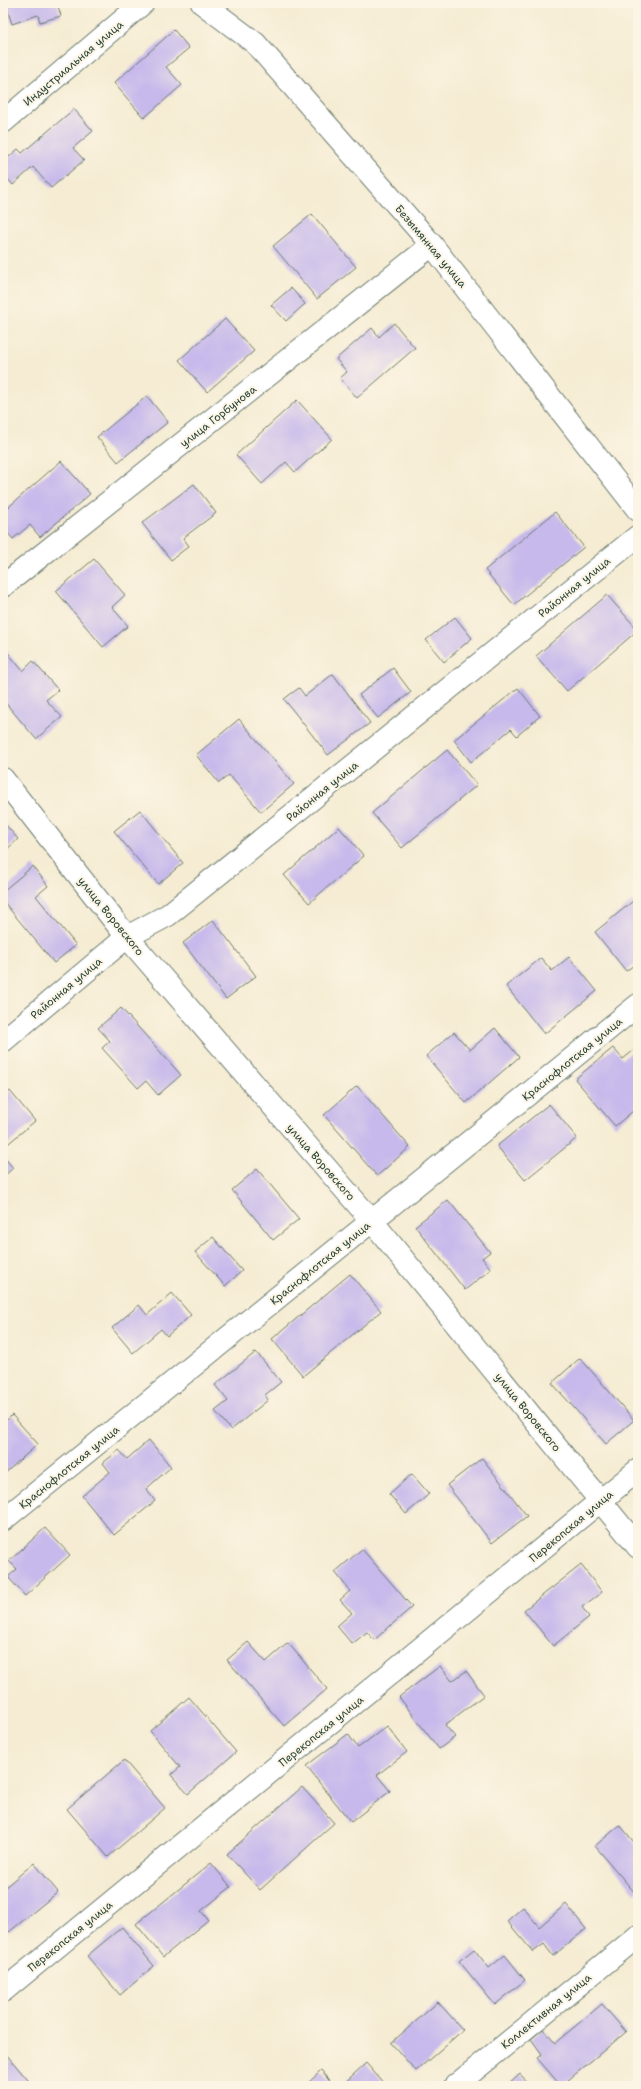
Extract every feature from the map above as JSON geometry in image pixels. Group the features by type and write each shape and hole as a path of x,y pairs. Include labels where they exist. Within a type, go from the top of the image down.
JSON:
{"street":[{"name":"Индустриальная улица","path":"3,122 143,3"},
{"name":"Безымянная улица","path":"202,3 255,43 432,246 638,510"},
{"name":"улица Горбунова","path":"3,586 432,246"},
{"name":"Районная улица","path":"3,1041 127,936 168,915 638,536"},
{"name":"улица Воровского","path":"3,780 127,936 372,1221 638,1547"},
{"name":"Краснофлотская улица","path":"3,1520 638,1005"},
{"name":"Перекопская улица","path":"3,1992 601,1502 638,1470"},
{"name":"Коллективная улица","path":"455,2086 638,1936"}],"building":[{"path":"5,3 57,3 61,16 40,22 38,15 12,24"},
{"path":"174,30 189,48 166,67 182,85 144,118 114,83"},
{"path":"74,109 93,131 73,148 84,160 51,188 33,167 13,185 3,173 3,162 18,149 22,153"},
{"path":"312,214 356,267 317,299 273,246"},
{"path":"291,288 305,304 286,321 271,305"},
{"path":"225,319 254,351 207,392 179,360"},
{"path":"394,323 415,348 357,398 340,378 347,372 336,359 372,328 379,337"},
{"path":"147,396 168,422 118,462 97,437"},
{"path":"297,400 332,439 295,472 286,462 262,484 236,455"},
{"path":"61,461 90,494 40,537 30,525 13,539 3,528 3,512"},
{"path":"194,484 216,513 183,538 189,546 171,560 142,523"},
{"path":"555,512 584,547 514,605 485,570"},
{"path":"94,559 125,595 112,607 128,626 103,647 56,591"},
{"path":"607,595 638,630 567,691 536,656"},
{"path":"455,617 472,638 444,662 426,640"},
{"path":"3,647 23,671 33,661 58,690 46,700 62,717 36,739 3,700"},
{"path":"393,668 411,692 378,718 359,695"},
{"path":"333,674 370,723 328,755 284,699 299,688 305,696"},
{"path":"518,688 540,716 517,736 511,729 471,762 454,740"},
{"path":"239,719 294,784 261,812 229,775 219,783 196,755"},
{"path":"447,750 477,785 402,848 372,813"},
{"path":"140,810 183,863 158,884 114,831"},
{"path":"3,822 18,839 3,853"},
{"path":"339,827 364,856 309,903 284,875"},
{"path":"33,866 48,886 36,896 76,945 54,963 3,901 3,891"},
{"path":"638,897 638,962 626,971 595,932"},
{"path":"213,920 256,976 226,999 183,943"},
{"path":"569,957 597,991 544,1034 506,986 541,958 552,971"},
{"path":"121,1008 181,1075 158,1095 146,1081 138,1088 102,1048 110,1041 98,1028"},
{"path":"495,1028 519,1057 466,1103 426,1056 454,1032 470,1050"},
{"path":"638,1047 638,1107 615,1126 575,1079 613,1048 623,1059"},
{"path":"357,1086 410,1147 377,1176 324,1115"},
{"path":"10,1091 35,1121 3,1148 3,1096"},
{"path":"549,1104 577,1138 525,1180 497,1146"},
{"path":"3,1156 13,1168 3,1177"},
{"path":"257,1169 299,1219 273,1240 232,1190"},
{"path":"448,1200 490,1252 482,1258 491,1269 465,1290 415,1226"},
{"path":"213,1237 242,1271 225,1286 195,1252"},
{"path":"350,1274 381,1311 303,1376 272,1339"},
{"path":"172,1293 191,1315 167,1336 161,1329 133,1353 112,1328 139,1305 147,1315"},
{"path":"256,1352 281,1382 265,1395 268,1400 231,1430 215,1411 228,1401 215,1385"},
{"path":"580,1358 634,1420 606,1444 552,1383"},
{"path":"12,1415 38,1444 3,1475 3,1424"},
{"path":"149,1440 171,1467 146,1489 155,1501 114,1535 82,1496 110,1472 103,1463 119,1450 127,1459"},
{"path":"482,1458 527,1516 492,1543 447,1485"},
{"path":"412,1474 429,1494 406,1514 389,1494"},
{"path":"45,1528 70,1555 25,1596 8,1577 17,1569 9,1561"},
{"path":"362,1549 412,1607 374,1640 367,1632 352,1644 337,1626 352,1613 340,1600 350,1591 335,1572"},
{"path":"581,1565 602,1592 582,1607 589,1617 553,1646 524,1610"},
{"path":"248,1642 266,1662 288,1643 327,1689 284,1726 227,1660"},
{"path":"440,1666 452,1681 466,1671 484,1695 445,1725 455,1737 439,1749 399,1697"},
{"path":"189,1697 236,1752 188,1794 171,1775 180,1767 150,1731"},
{"path":"387,1726 407,1752 377,1775 390,1791 351,1822 306,1766 348,1734 358,1748"},
{"path":"124,1760 165,1808 108,1857 67,1809"},
{"path":"302,1787 334,1823 260,1890 227,1854"},
{"path":"620,1825 638,1847 638,1890 635,1893 595,1846"},
{"path":"34,1863 58,1892 9,1932 3,1925 3,1889"},
{"path":"211,1863 231,1887 201,1911 208,1920 163,1957 136,1924"},
{"path":"566,1904 586,1929 553,1956 544,1944 533,1952 507,1921 523,1907 539,1927"},
{"path":"122,1927 154,1966 120,1995 87,1956"},
{"path":"474,1949 489,1968 505,1955 525,1980 495,2005 459,1961"},
{"path":"438,2002 463,2030 416,2071 391,2043"},
{"path":"602,2004 626,2032 561,2086 537,2058 542,2054 531,2039 543,2029 555,2043"},
{"path":"5,2053 33,2086 3,2086 3,2054"},
{"path":"366,2063 386,2086 341,2086"},
{"path":"321,2071 334,2086 311,2086 308,2083"},
{"path":"520,2074 531,2086 507,2086"}]}
